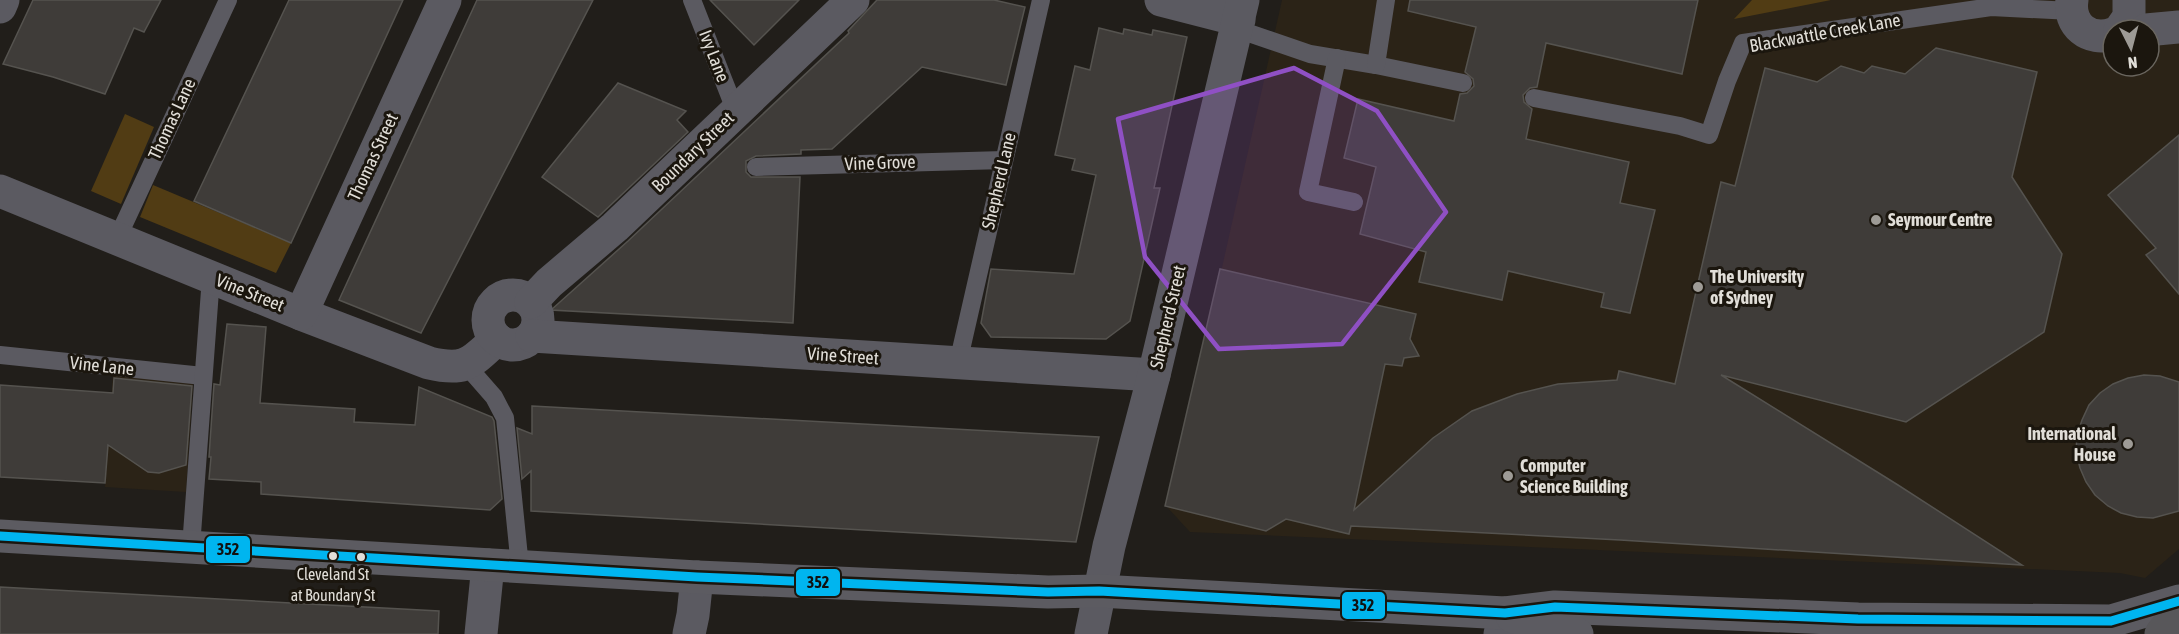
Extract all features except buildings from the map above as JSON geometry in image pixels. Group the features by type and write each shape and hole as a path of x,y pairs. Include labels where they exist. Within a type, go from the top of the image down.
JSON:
{"highway":[{"path":"2161,634 2179,611"}],"main road":[{"path":"0,536 697,577 1048,592 1099,591 1503,624 1577,634"},
{"path":"1503,624 1555,607 1858,619 2111,621 2179,601"},
{"path":"1858,619 1938,634"}],"street":[{"path":"0,7 3,0"},
{"name":"Thomas Street","path":"301,314 445,0"},
{"name":"Boundary Street","path":"531,302 549,283 615,227 853,0"},
{"path":"1161,0 1239,16"},
{"path":"2072,5 2073,20 2085,33 2101,37"},
{"name":"Shepherd Street","path":"1091,634 1099,591 1154,375 1239,16"},
{"path":"2161,26 2179,27"},
{"name":"Vine Street","path":"0,191 301,314 429,363 446,367 466,365"},
{"path":"514,296 520,296 531,302 538,318 537,329 532,336 516,345 503,343 497,339 490,330 489,318 497,302 502,298 514,296"},
{"name":"Vine Street","path":"532,336 1154,375"},
{"path":"466,365 497,339"},
{"path":"481,634 504,566"},
{"path":"689,634 697,577"}],"lane":[{"name":"Thomas Lane","path":"117,239 228,0"},
{"name":"Ivy Lane","path":"692,0 736,112"},
{"name":"Shepherd Lane","path":"958,363 1041,0"},
{"path":"1376,65 1386,0"},
{"name":"Blackwattle Creek Lane","path":"1534,98 1680,126 1709,135 1727,81 1743,43 1991,7 2072,5"},
{"path":"1239,16 1310,54 1463,83"},
{"path":"1337,58 1308,192 1354,202"},
{"name":"Vine Grove","path":"756,167 1004,160"},
{"path":"191,547 211,277"},
{"name":"Vine Lane","path":"0,355 203,376"},
{"path":"466,365 494,397 505,418 504,566"}],"highlighted area":[{"path":"1294,68 1377,111 1446,212 1342,344 1219,349 1145,257 1118,119"}],"shaded area":[{"name":"The University of Sydney","path":"1282,0 2179,0 2179,549 2145,578 2120,573 1190,532 1168,508"},
{"path":"1752,0 1831,0 1734,19"},
{"path":"125,114 154,127 121,204 91,191"},
{"path":"153,185 291,243 276,273 140,217"},
{"path":"113,374 193,383 186,492 105,487"}],"transit line":[{"name":"352","path":"0,536 697,577 1048,592 1099,591 1505,613 1555,607 1858,619 2111,621 2179,601"}],"place":[{"name":"Seymour Centre","path":"1876,220"},
{"name":"The University of Sydney","path":"1698,287"},
{"name":"International House","path":"2128,444"},
{"name":"Computer Science Building","path":"1508,476"},
{"name":"Cleveland St at Boundary St","path":"333,556"}]}
